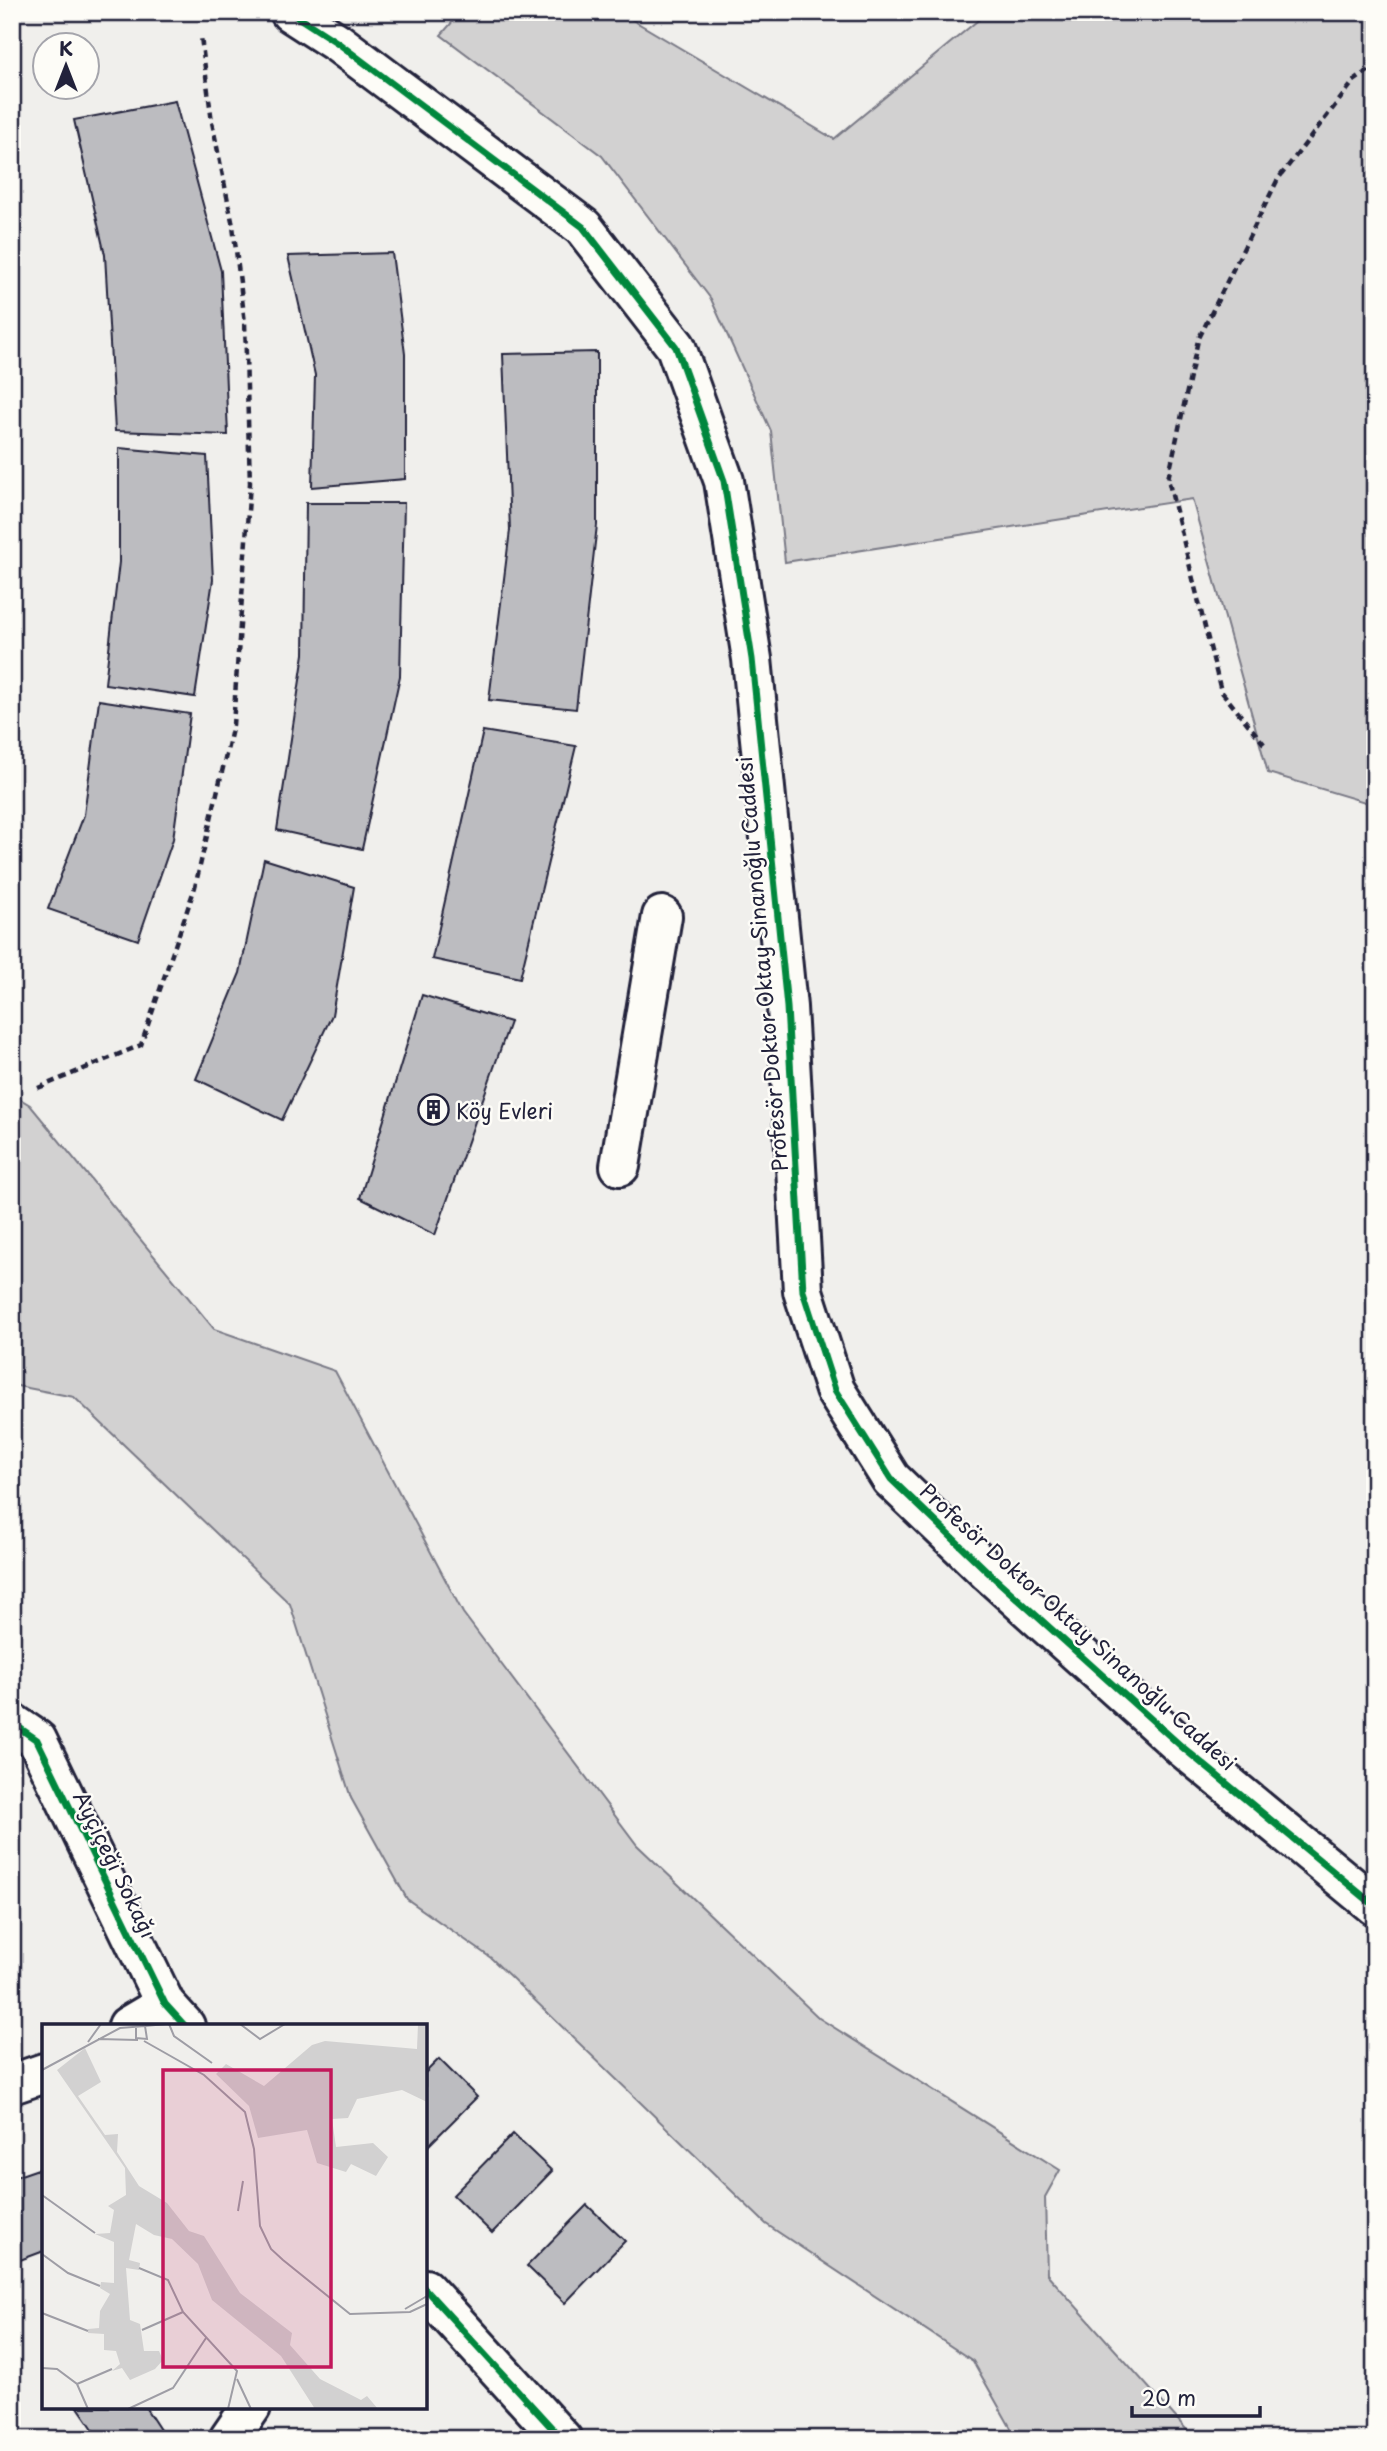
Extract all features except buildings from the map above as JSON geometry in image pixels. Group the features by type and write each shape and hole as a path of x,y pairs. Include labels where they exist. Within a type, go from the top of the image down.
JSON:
{"street":[{"name":"Profesör Doktor Oktay Sinanoğlu Caddesi","path":"290,12 338,43 583,227 676,347 723,481 752,659 787,1007 803,1291 835,1390 891,1479 989,1573 1181,1746 1375,1906"},
{"path":"620,1166 662,916"},
{"name":"Ayçiçeği Sokağı","path":"12,1723 37,1740 175,2015"},
{"path":"137,2024 175,2015"},
{"path":"12,2084 42,2074"},
{"path":"427,2291 562,2439"},
{"path":"229,2439 250,2409"}],"path":[{"path":"38,1088 141,1045 195,887 233,725 250,483 245,323 233,226 212,122 201,37"},
{"path":"1264,744 1222,691 1168,479 1198,340 1278,179 1354,80 1375,66"}],"shaded area":[{"path":"461,12 619,12 834,139 988,12 1375,12 1375,805 1268,773 1192,499 785,562 771,431 711,299 602,156 441,35"},
{"path":"12,1094 30,1105 214,1329 335,1371 463,1613 637,1845 819,2018 1060,2170 1045,2197 1047,2274 1195,2439 1017,2439 973,2361 766,2224 491,1958 407,1899 351,1798 290,1604 74,1397 12,1385"}],"cycle path":[{"path":"290,12 338,43 583,227 676,347 724,481 752,659 787,1007 803,1291 835,1390 891,1479 989,1573 1181,1746 1375,1906"},
{"path":"12,1723 37,1740 165,2004 183,2024"},
{"path":"427,2291 562,2439"}],"place":[{"name":"Köy Evleri","path":"433,1110"}]}
